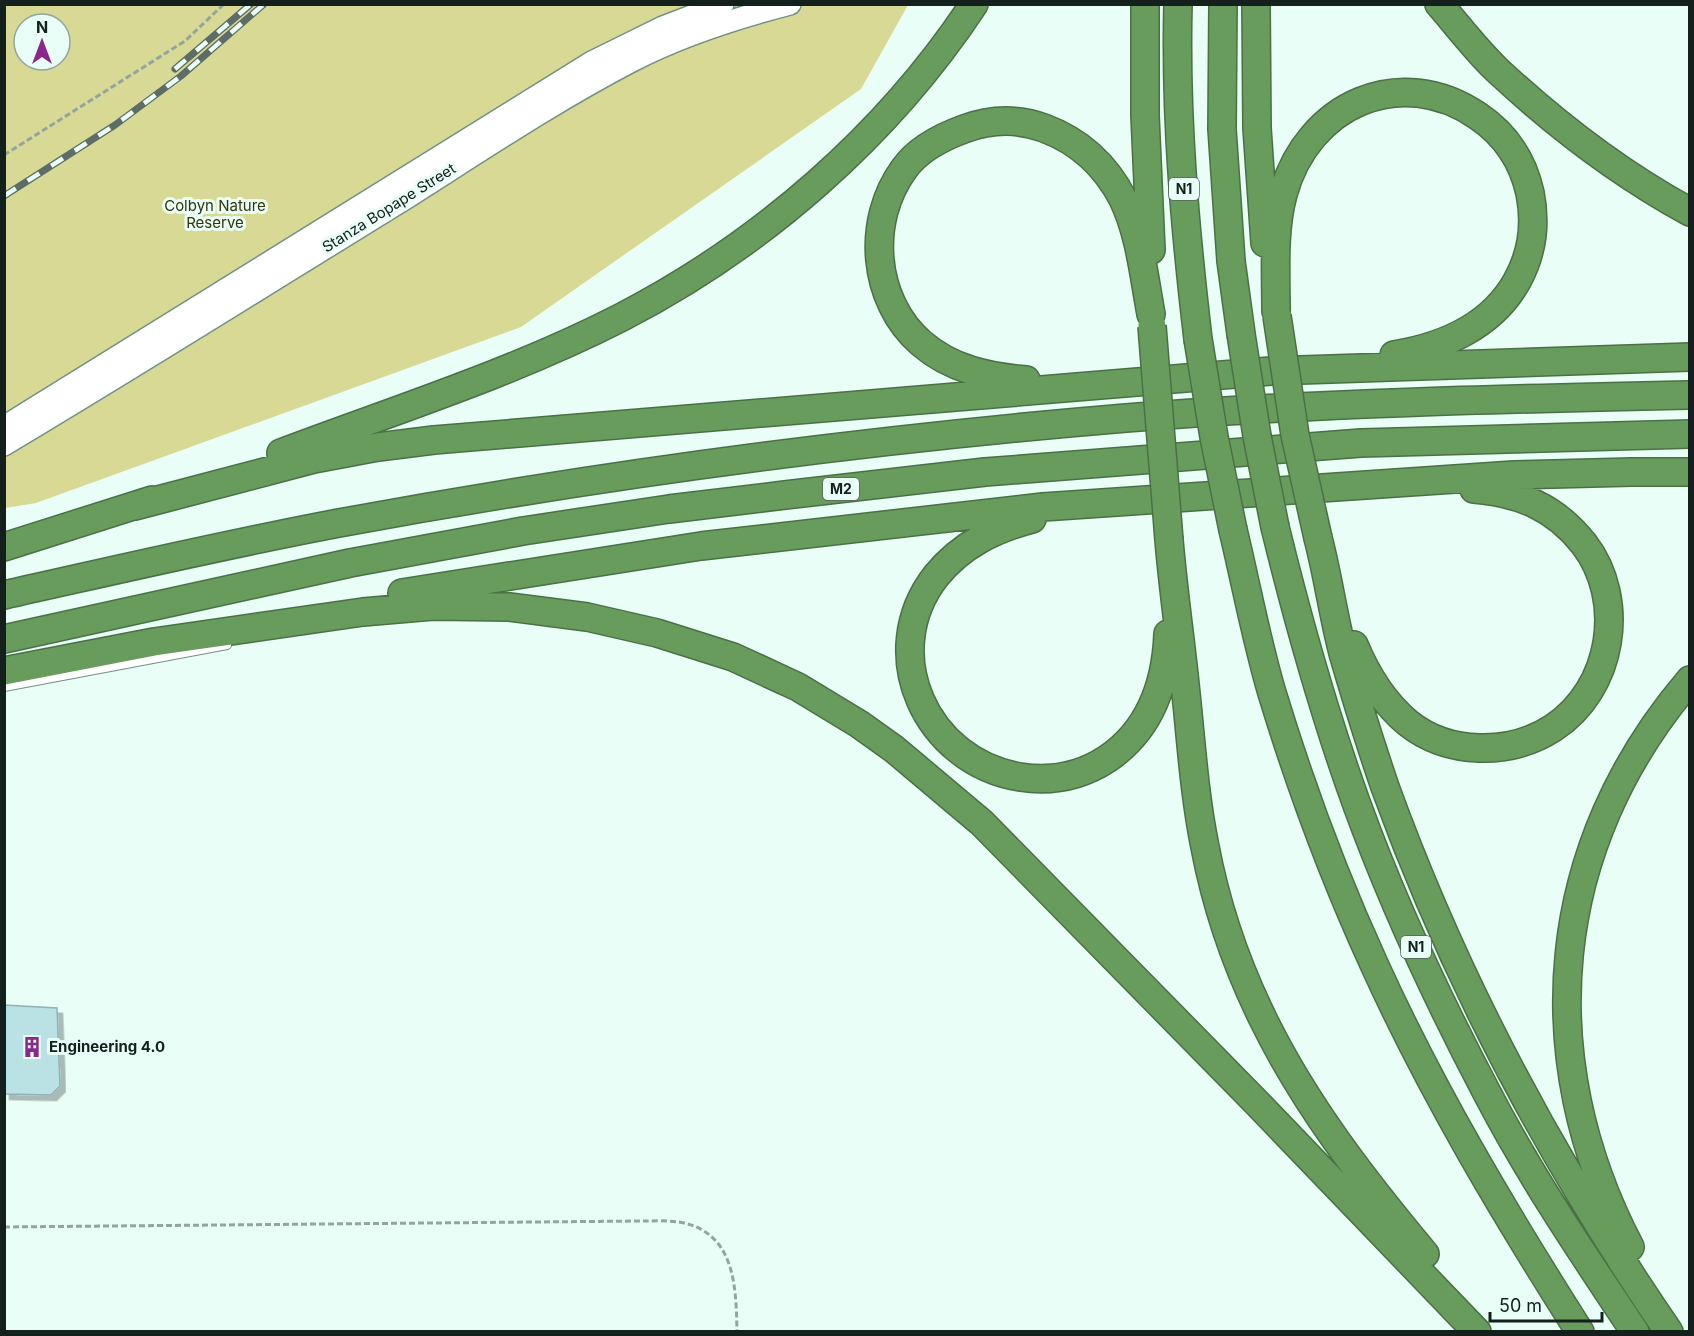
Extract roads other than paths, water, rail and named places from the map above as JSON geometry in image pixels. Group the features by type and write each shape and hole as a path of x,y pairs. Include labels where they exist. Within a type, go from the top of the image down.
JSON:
{"highway":[{"path":"4,547 135,506 232,472 535,357 620,318 662,295 703,271 747,240 838,164 907,91 948,42 974,4"},
{"path":"1145,4 1151,320 1169,544 1192,761 1205,848 1229,934 1246,980 1262,1018 1292,1072 1352,1162 1489,1332"},
{"name":"N1","path":"1178,4 1180,128 1189,257 1198,339 1214,437 1233,530 1272,692 1307,796 1374,964 1413,1045 1474,1157 1580,1332"},
{"name":"N1","path":"1223,4 1222,129 1231,261 1257,436 1275,527 1299,627 1357,805 1392,895 1450,1021 1493,1105 1550,1202 1635,1332"},
{"path":"1256,4 1257,128 1264,234 1295,435 1343,652 1382,777 1462,973 1500,1051 1551,1144 1602,1232 1669,1332"},
{"path":"1439,4 1496,69 1562,125 1633,177 1689,212"},
{"path":"1271,371 1417,351 1462,334 1490,314 1502,303 1522,272 1532,238 1532,203 1524,169 1516,156 1496,130 1482,119 1454,102 1437,96 1420,93 1393,93 1376,96 1344,110 1329,120 1309,139 1296,161 1283,194 1277,238 1276,313"},
{"path":"1151,320 1137,242 1123,200 1102,167 1086,152 1054,132 1030,123 988,121 951,133 917,154 904,169 887,204 879,238 879,257 885,289 904,325 920,342 933,352 966,369 998,377 1031,380 1154,380"},
{"path":"135,506 314,459 378,447 434,440 1271,371 1689,357"},
{"path":"4,595 207,550 487,496 618,476 942,435 1129,418 1328,405 1689,395"},
{"name":"M2","path":"4,639 350,563 500,535 669,509 985,472 1361,443 1689,434"},
{"path":"4,671 356,601 700,546 1032,508 1514,475 1689,472"},
{"path":"1304,489 1471,488 1510,494 1542,507 1557,517 1580,539 1596,562 1603,578 1610,620 1610,635 1600,670 1586,695 1566,718 1553,728 1517,744 1491,748 1465,747 1433,737 1399,716 1369,675 1350,638 1319,541"},
{"path":"1169,544 1168,626 1164,675 1151,710 1142,726 1115,753 1087,770 1073,775 1028,779 994,771 962,754 934,726 921,701 912,670 910,655 913,627 918,609 935,577 958,553 989,533 1041,517 1184,497"},
{"path":"154,642 353,614 433,606 509,607 587,617 646,630 733,657 798,687 894,748 982,823 1477,1332"},
{"path":"1679,1332 1628,1243 1602,1186 1591,1154 1575,1095 1571,1069 1567,992 1568,963 1579,897 1596,838 1609,806 1640,747 1660,716 1689,680"}],"main road":[{"name":"Stanza Bopape Street","path":"4,427 592,62 663,27 723,4"},
{"name":"Stanza Bopape Street","path":"4,445 161,351 564,99 634,60 681,39 723,23 790,4"}],"lane":[{"path":"510,616 587,617"},
{"path":"4,687 241,642"}],"railway":[{"path":"175,69 251,4"},
{"path":"4,196 115,125 181,76 264,4"}],"place":[{"name":"Engineering 4.0","path":"32,1047"}],"park label":[{"name":"Colbyn Nature Reserve","path":"215,214"}]}
